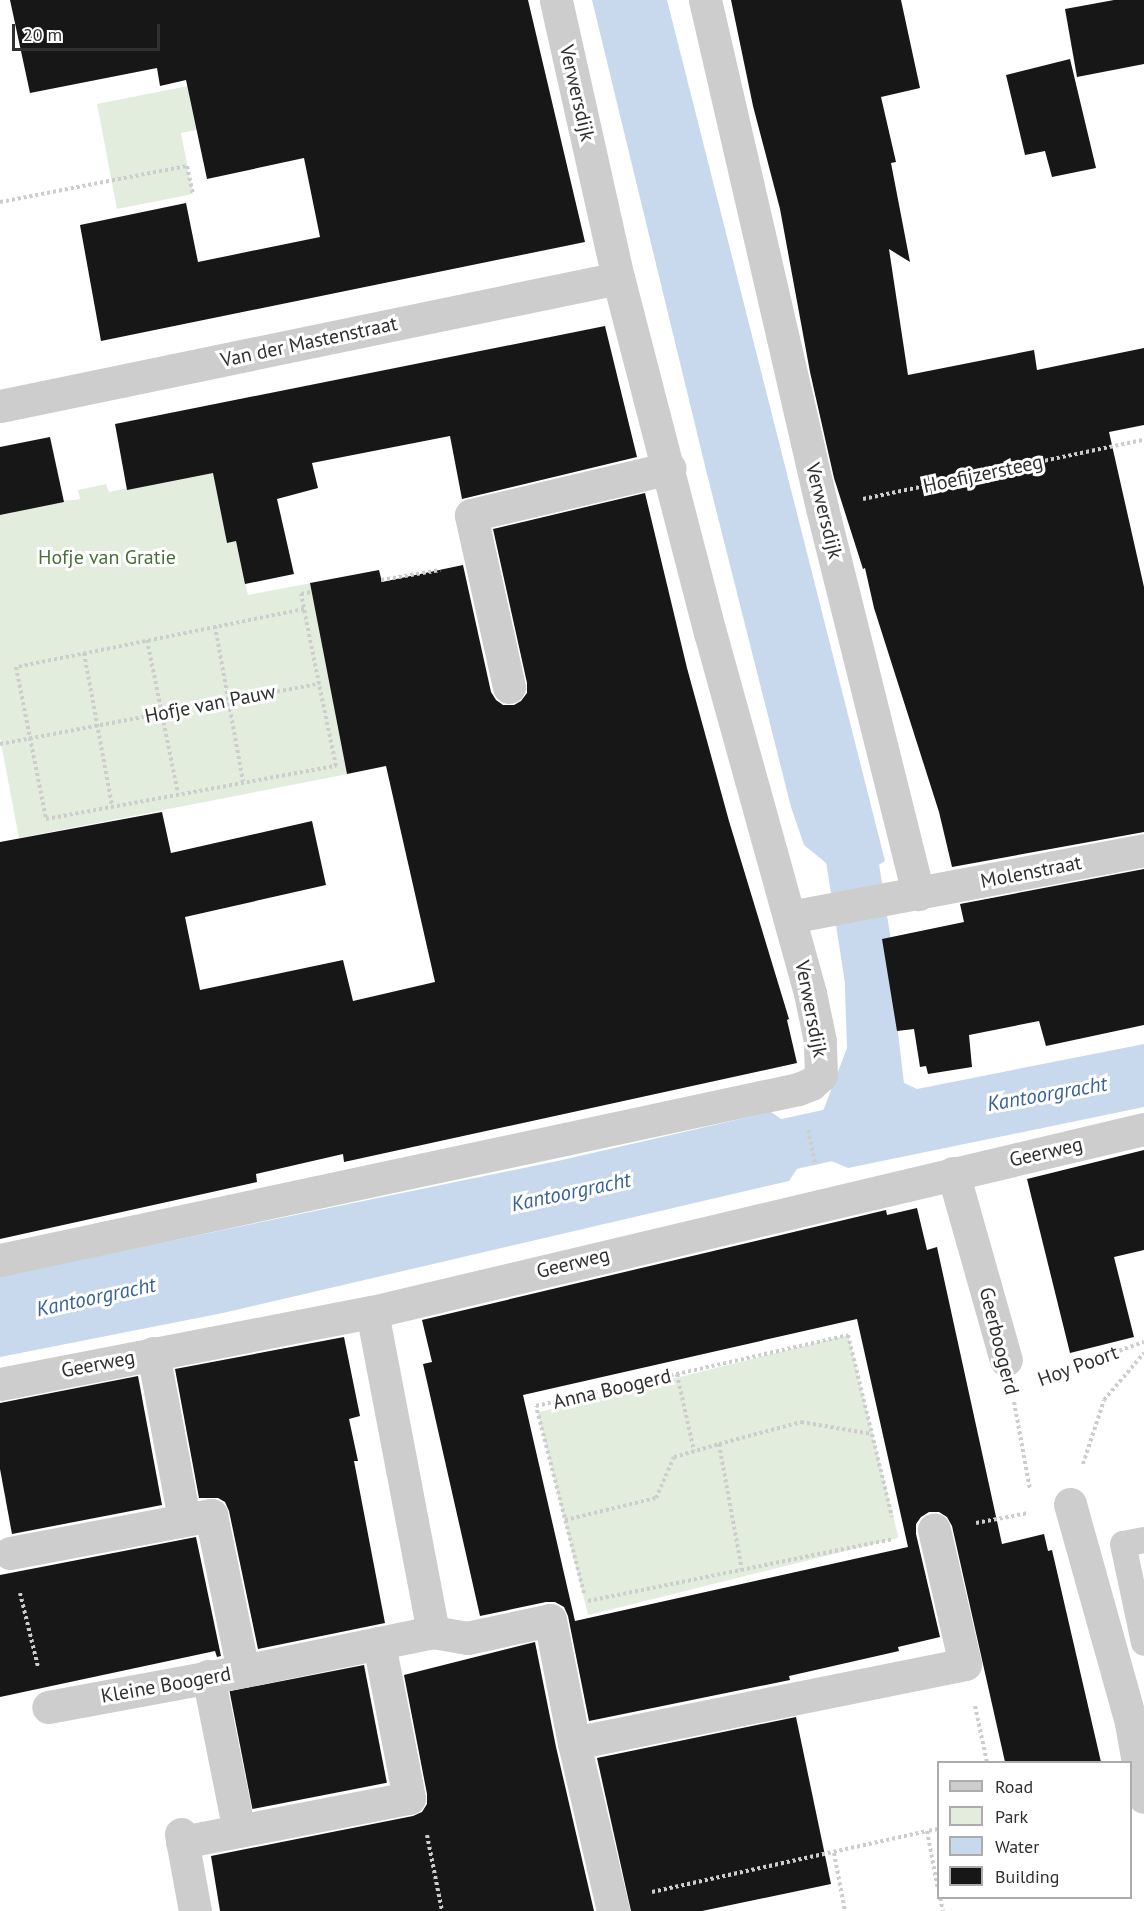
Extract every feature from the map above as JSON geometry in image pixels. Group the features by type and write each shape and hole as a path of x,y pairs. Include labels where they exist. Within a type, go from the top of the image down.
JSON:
{"street":[{"name":"Verwersdijk","path":"0,1260 798,1089 811,1084 821,1075 820,1041 813,1002 710,633 670,468 618,278 556,0"},
{"name":"Verwersdijk","path":"705,0 822,508 903,896"},
{"name":"Van der Mastenstraat","path":"0,406 618,278"},
{"path":"509,687 471,515 670,468"},
{"name":"Molenstraat","path":"903,896 1144,849"},
{"path":"790,917 903,896"},
{"name":"Geerweg","path":"0,1384 372,1312 1144,1129"},
{"name":"Geerboogerd","path":"953,1173 1009,1374"},
{"path":"372,1312 433,1632"},
{"path":"153,1353 184,1520"},
{"path":"1070,1504 1137,1722 1144,1797"},
{"name":"Kleine Boogerd","path":"10,1553 211,1515 243,1671 48,1707"},
{"path":"574,1743 965,1664 934,1530"},
{"path":"243,1671 433,1632 467,1638 550,1620 574,1743 612,1906"},
{"path":"195,1911 181,1838 239,1831 409,1798 379,1643"},
{"path":"208,1676 239,1831"}],"lane":[{"path":"1144,1540 1123,1544 1144,1643"}],"path":[{"path":"0,202 187,166 193,194"},
{"name":"Hoefijzersteeg","path":"822,508 1144,440"},
{"path":"381,580 480,563"},
{"path":"304,609 16,667 46,819 336,766 301,594 312,592"},
{"path":"215,627 243,782"},
{"path":"147,640 178,794"},
{"path":"84,653 112,806"},
{"name":"Hofje van Pauw","path":"0,744 228,699 319,684"},
{"path":"806,1122 814,1163"},
{"name":"Anna Boogerd","path":"897,1538 848,1335 536,1406 586,1602 1070,1504"},
{"name":"Hoy Poort","path":"1009,1374 1144,1342"},
{"path":"1070,1504 1104,1400 1144,1353"},
{"path":"677,1374 694,1451"},
{"name":"Geerboogerd","path":"1009,1374 1033,1512"},
{"path":"565,1520 656,1498 674,1457 694,1451 801,1422 872,1434"},
{"path":"719,1444 742,1570"},
{"path":"10,1553 48,1707"},
{"path":"965,1664 987,1761"},
{"path":"409,1798 422,1811 442,1911"},
{"path":"612,1906 937,1829"},
{"path":"927,1831 937,1880"},
{"path":"834,1852 845,1911"}],"green space":[{"path":"254,73 262,117 181,133 193,194 117,209 97,104"},
{"name":"Hofje van Gratie","path":"263,461 278,504 230,514 227,543 236,541 248,595 311,583 348,774 19,838 0,738 0,515 13,513 12,503 80,499 78,490 106,484 109,492"},
{"path":"848,1335 899,1538 588,1615 538,1412"}],"water":[{"path":"592,0 667,0 885,861 871,870 842,876 804,845 791,807 706,470"},
{"path":"882,926 887,941 904,1083 917,1089 1144,1044 1144,1107 848,1168 829,1160 820,1119 847,1048 844,959 853,931"},
{"path":"771,1112 790,1125 799,1166 789,1181 223,1313 0,1357 0,1276 562,1160"}],"building":[{"path":"10,0 528,0 585,242 101,341 80,225 186,203 198,262 320,237 304,158 207,179 186,80 160,86 157,68 30,93"},
{"path":"731,0 901,0 920,88 881,97 896,162 891,163 910,262 889,249 908,375 1034,350 1037,370 1144,348 1144,425 1109,432 1144,587 1144,832 952,867 939,812 874,608 865,568 863,569 834,478 810,372 780,209 753,106"},
{"path":"1114,0 1144,0 1144,64 1077,77 1065,9"},
{"path":"1070,59 1096,168 1052,177 1045,151 1025,155 1006,75"},
{"path":"605,326 637,457 462,499 450,436 312,463 318,488 277,499 294,574 245,584 236,541 227,543 213,473 127,490 115,424"},
{"path":"50,437 64,502 0,515 0,447"},
{"path":"645,493 687,668 729,821 789,1019 787,1020 797,1063 344,1162 343,1154 256,1174 257,1182 0,1239 0,842 162,812 171,853 312,821 326,885 185,917 200,990 343,960 353,1001 435,982 386,766 347,774 310,583 379,570 382,582 463,565 491,692 503,705 514,705 521,701 527,693 527,683 493,529"},
{"path":"1144,869 1144,1025 1046,1046 1039,1021 969,1035 972,1067 928,1074 926,1066 920,1067 914,1029 897,1031 882,939 964,922 960,904"},
{"path":"1144,1150 1144,1250 1114,1257 1134,1337 1070,1353 1027,1179"},
{"path":"917,1208 927,1250 937,1247 1002,1544 1044,1534 1048,1551 1052,1550 1101,1761 1005,1761 952,1526 947,1517 939,1512 929,1512 921,1517 916,1524 916,1534 940,1637 898,1647 899,1651 789,1676 790,1680 589,1721 568,1616 564,1607 555,1602 546,1602 480,1616 423,1364 432,1362 422,1320 886,1210 887,1215","holes":["857,1319 908,1547 575,1621 523,1395"]},
{"path":"344,1337 360,1416 349,1419 358,1461 354,1461 385,1623 258,1649 229,1511 225,1502 218,1498 199,1498 175,1369"},
{"path":"138,1376 162,1505 12,1534 0,1469 0,1403"},
{"path":"196,1537 221,1656 217,1657 215,1651 0,1697 0,1575"},
{"path":"535,1642 556,1747 594,1911 220,1911 211,1856 413,1816 422,1812 427,1804 427,1794 404,1675"},
{"path":"364,1665 387,1783 252,1809 230,1691"},
{"path":"796,1717 831,1884 702,1911 631,1911 597,1758"}],"waterway":[{"path":"840,802 848,834 874,1000"},
{"name":"Kantoorgracht","path":"725,1158 895,1121"}]}
